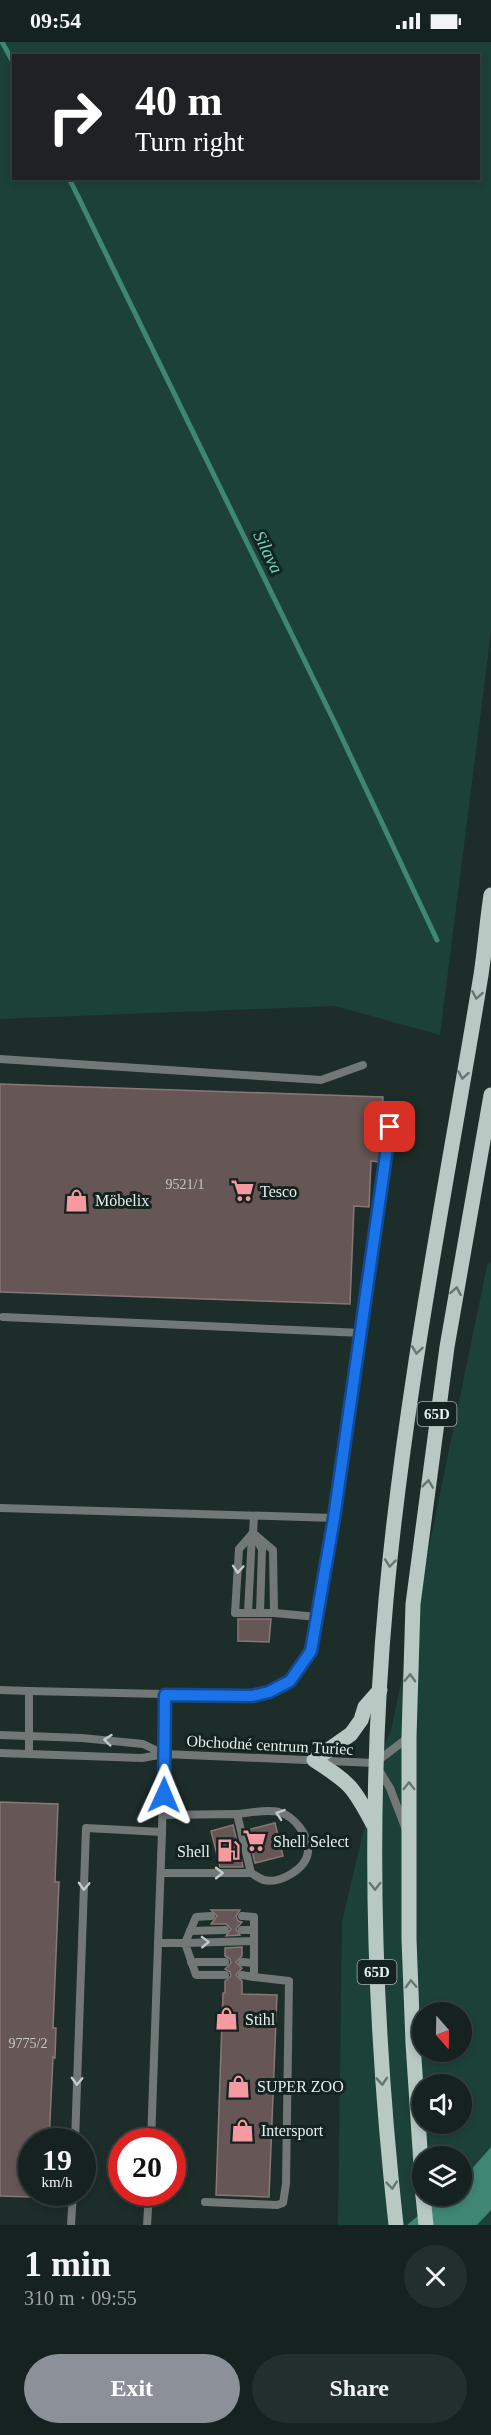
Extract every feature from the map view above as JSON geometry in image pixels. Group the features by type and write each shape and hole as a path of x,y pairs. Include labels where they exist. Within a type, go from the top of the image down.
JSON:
{"main road":[{"name":"65D","path":"396,2225 387,2146 377,1976 374,1827 375,1763 380,1690 396,1505 418,1338 481,972 491,895"},
{"name":"65D","path":"420,2146 409,1939 409,1737 413,1604 447,1347 491,1095"},
{"path":"374,1827 357,1794 347,1781 314,1760 357,1728 365,1707 380,1690"},
{"name":"65D","path":"424,2206 426,2225"}],"lane":[{"path":"0,1059 321,1080 363,1065"},
{"path":"0,1690 252,1696 280,1688 298,1672 311,1651 318,1617 362,1333 390,1127"},
{"path":"3,1317 362,1333"},
{"path":"0,1508 334,1518"},
{"path":"248,1613 254,1516"},
{"path":"253,1533 239,1549 235,1613 274,1613 318,1617"},
{"path":"253,1533 273,1550 274,1613"},
{"path":"253,1533 262,1550 260,1613"},
{"path":"29,1692 29,1755"},
{"path":"151,2128 165,1695"},
{"name":"Obchodné centrum Turiec","path":"0,1735 82,1738 142,1744 164,1754"},
{"path":"408,1836 390,1788 375,1763 409,1737"},
{"name":"Obchodné centrum Turiec","path":"0,1754 142,1758 164,1754 375,1763"},
{"path":"160,1874 251,1873 265,1880 286,1877 304,1861 308,1852 307,1841 301,1828 280,1812 163,1815"},
{"path":"237,1814 251,1873"},
{"path":"75,2128 86,1828 162,1832"},
{"path":"211,1916 196,1917 185,1943 196,1975 225,1975"},
{"path":"242,1916 254,1917 254,1977"},
{"path":"190,1931 225,1930"},
{"path":"242,1930 254,1930"},
{"path":"158,1943 254,1941"},
{"path":"191,1962 225,1962"},
{"path":"242,1962 254,1963"},
{"path":"205,2202 277,2205 282,2203 286,2184 289,1981 242,1975"},
{"path":"71,2225 72,2206"},
{"path":"147,2225 148,2206"}],"shaded area":[{"path":"0,42 491,42 491,632 440,1035 335,1006 0,1019"},
{"path":"488,1261 491,1264 491,2225 338,2225 342,1922 383,1747 391,1731"},
{"path":"491,2147 491,2210 477,2225 407,2225 430,2206 472,2206 472,2169"}],"building":[{"path":"0,1084 383,1097 381,1147 379,1162 371,1161 369,1207 354,1206 350,1304 0,1292"},
{"path":"238,1619 271,1619 269,1642 238,1641"},
{"path":"0,1802 58,1804 55,1882 59,1882 53,2028 56,2028 50,2128 18,2128 18,2197 0,2196"},
{"path":"275,1823 283,1856 255,1863 247,1830"},
{"path":"233,1825 243,1867 220,1867 211,1831"},
{"path":"211,1910 240,1910 236,1916 238,1921 242,1922 236,1929 240,1935 226,1936 231,1929 226,1924 211,1924 217,1916"},
{"path":"242,1947 242,1956 236,1962 242,1968 236,1975 242,1981 242,1994 277,1995 269,2197 216,2195 223,1993 225,1993 225,1981 231,1976 230,1972 225,1969 231,1963 230,1959 225,1956 225,1948"}],"waterway":[{"name":"Silava","path":"2,42 12,60"},
{"name":"Silava","path":"70,180 335,723 437,940"}],"place":[{"name":"Tesco","path":"242,1191"},
{"name":"Möbelix","path":"77,1200"},
{"name":"Shell Select","path":"255,1841"},
{"name":"Shell","path":"228,1851"},
{"name":"Stihl","path":"227,2019"},
{"name":"SUPER ZOO","path":"239,2086"},
{"name":"Intersport","path":"243,2130"}],"route":[{"path":"164,1795 165,1695 252,1696 269,1692 290,1681 311,1651 362,1333 390,1127"}]}
